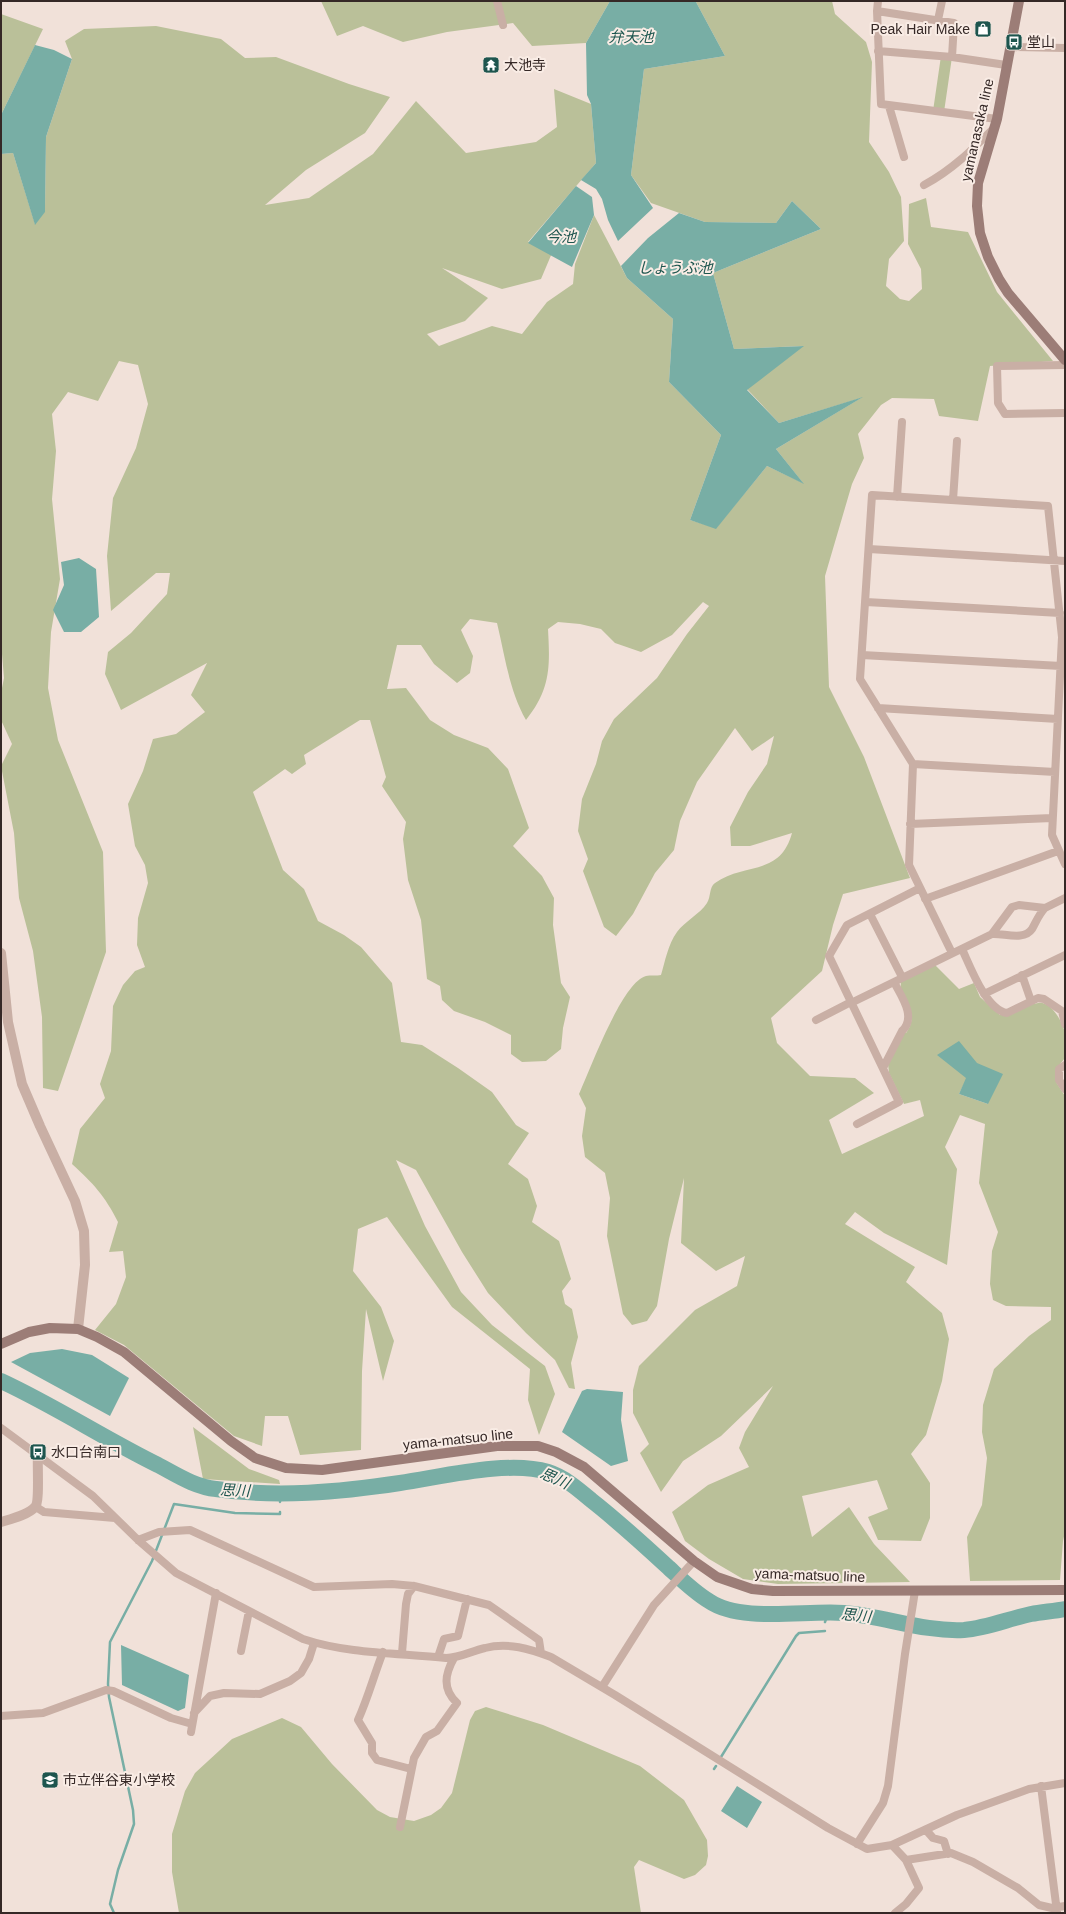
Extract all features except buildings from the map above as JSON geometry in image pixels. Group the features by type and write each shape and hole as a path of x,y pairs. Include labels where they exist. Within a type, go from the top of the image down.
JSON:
{"main road":[{"name":"yamanasaka line","path":"1019,1 996,122 978,183 977,206 980,233 988,257 1008,293 1065,360"},
{"name":"yama-matsuo line","path":"1,1344 29,1332 50,1328 78,1329 98,1337 124,1352 231,1441 255,1458 286,1468 322,1470 497,1446 538,1446 556,1452 584,1467 694,1561 717,1577 752,1589 773,1591 1065,1590"}],"street":[{"path":"497,1 503,25"},
{"path":"878,1 878,51 882,104 996,122"},
{"path":"938,20 942,1"},
{"path":"877,11 954,23 952,57"},
{"path":"1010,47 1065,48"},
{"path":"878,51 952,57 1006,65"},
{"path":"889,106 904,157"},
{"path":"924,185 941,176 968,156 996,122"},
{"path":"1065,365 997,366 998,403 1005,414 1065,413"},
{"path":"897,497 902,422"},
{"path":"953,500 957,441"},
{"path":"952,953 909,865 912,764 860,679 872,495 1048,506 1055,560 1062,637 1052,836 1065,864"},
{"path":"869,549 1065,561"},
{"path":"866,602 1060,613"},
{"path":"862,655 1061,666"},
{"path":"878,708 1058,719"},
{"path":"912,764 1055,772"},
{"path":"910,824 1052,818"},
{"path":"925,899 1058,851"},
{"path":"857,1124 899,1102 829,956 847,925 920,888"},
{"path":"816,1020 992,934 998,929 1008,911 1012,908 1019,906 1045,908 1065,898"},
{"path":"992,934 1020,936 1026,934 1032,929 1045,908"},
{"path":"870,914 902,977"},
{"path":"962,948 984,994 1001,1012 1007,1013 1038,998 1044,999 1063,1011 1065,1024"},
{"path":"1,954 8,1022 17,1065 35,1114 75,1201 84,1231 85,1265 78,1329"},
{"path":"984,994 1065,955"},
{"path":"1022,976 1031,1001"},
{"path":"883,1068 902,1031 907,1026 909,1014 894,982"},
{"path":"1065,1065 1059,1069 1059,1080 1065,1089"},
{"path":"1,1428 93,1496 158,1559 176,1573 303,1639 338,1648 454,1658 496,1646 514,1646 541,1653 551,1657 602,1687 828,1828 866,1849 892,1846 957,1815 1029,1788 1065,1783"},
{"path":"1,1522 30,1511 36,1507 38,1502 36,1469 38,1455"},
{"path":"36,1507 44,1512 115,1518"},
{"path":"138,1540 163,1532 190,1530 202,1534 214,1543 314,1588 392,1584 414,1586 489,1605 539,1640 541,1653"},
{"path":"602,1687 654,1605 685,1569 694,1561"},
{"path":"402,1653 406,1604 408,1594 414,1586"},
{"path":"857,1844 884,1803 888,1786 915,1591"},
{"path":"1,1716 43,1713 109,1691 191,1728 216,1594"},
{"path":"438,1657 444,1639 458,1636 467,1600"},
{"path":"241,1652 249,1611"},
{"path":"194,1713 210,1696 224,1693 260,1694 290,1681 302,1673 309,1659 314,1643"},
{"path":"383,1652 373,1677 369,1696 358,1720 372,1743 372,1753 377,1760 411,1769"},
{"path":"400,1827 411,1769 420,1745 426,1737 438,1731 457,1703 448,1692 446,1682 446,1675 454,1658"},
{"path":"906,1860 948,1854 973,1862 1018,1888 1039,1905 1046,1908 1060,1909 1041,1786"},
{"path":"926,1830 933,1838 944,1841 948,1854"},
{"path":"892,1846 906,1860 919,1888 906,1904 895,1913"}],"green space":[{"path":"321,1 610,1 586,43 532,46 513,23 447,32 403,42 363,26 337,36"},
{"path":"686,1 832,1 835,14 866,42 872,62 869,142 889,172 901,197 904,241 889,259 886,286 900,299 909,301 922,289 921,269 908,244 909,204 926,198 931,227 968,232 997,292 1053,361 990,366 978,421 939,416 934,399 892,398 881,405 858,434 864,458 852,484 825,576 829,687 864,757 910,878 843,894 833,925 822,971 771,1018 777,1043 810,1076 855,1078 874,1093 829,1120 842,1154 924,1116 920,1100 904,1104 889,1073 888,1064 904,1032 906,1033 912,1018 901,989 901,982 935,965 959,989 974,983 980,997 1000,1015 1005,1015 1033,1004 1043,1003 1056,1013 1062,1023 1065,1033 1065,1058 1056,1069 1056,1082 1065,1096 1065,1532 1060,1580 970,1581 967,1537 982,1505 987,1458 982,1432 983,1405 994,1369 1029,1336 1051,1320 1051,1307 1006,1306 993,1300 990,1284 992,1251 998,1232 979,1183 985,1124 960,1115 945,1147 957,1169 947,1265 884,1233 855,1212 845,1224 915,1267 906,1282 942,1313 949,1339 942,1381 926,1435 911,1454 930,1483 930,1518 921,1541 878,1540 868,1517 888,1509 877,1480 802,1496 812,1537 849,1507 874,1544 910,1582 778,1584 743,1579 709,1559 685,1541 672,1512 708,1485 749,1467 739,1448 745,1432 773,1386 721,1436 683,1461 661,1492 640,1453 649,1444 633,1413 633,1390 639,1366 695,1310 737,1286 745,1256 716,1271 681,1243 684,1178 669,1239 657,1306 647,1321 632,1325 623,1314 607,1236 610,1198 605,1173 585,1157 582,1136 586,1108 579,1094 608,1028 627,994 637,982 646,976 661,975 669,947 674,937 684,924 704,907 708,901 713,885 726,877 770,863 779,856 786,847 792,833 750,846 731,846 730,827 748,792 767,764 774,736 752,751 735,728 697,782 680,821 674,850 655,873 633,914 616,936 604,927 583,871 588,859 578,831 582,799 596,764 602,741 614,719 657,678 687,634 709,606 703,602 672,635 641,652 615,643 601,629 580,624 558,622 548,629 549,666 547,677 540,698 526,720 511,685 497,623 470,619 461,630 473,656 470,673 457,683 434,664 421,645 397,645 387,689 406,688 430,720 454,735 488,748 508,769 529,828 513,846 542,876 554,898 553,925 561,983 570,997 563,1028 561,1049 546,1061 522,1062 511,1054 511,1035 485,1022 454,1011 442,1000 440,986 427,979 421,920 408,880 403,839 406,822 382,786 386,777 370,720 360,720 304,755 306,764 292,774 285,769 253,792 283,870 304,889 318,921 344,935 361,947 392,983 401,1042 422,1045 492,1092 516,1125 529,1133 508,1164 528,1179 537,1206 532,1222 559,1241 571,1279 562,1291 565,1304 572,1309 578,1337 571,1363 575,1389 569,1388 555,1360 526,1333 488,1293 462,1252 416,1170 396,1160 425,1226 461,1292 492,1325 545,1366 555,1394 539,1435 528,1400 530,1369 452,1307 387,1217 358,1229 353,1271 381,1307 394,1341 383,1381 366,1309 362,1371 361,1450 300,1455 288,1416 265,1416 262,1446 234,1436 124,1345 95,1330 116,1304 126,1277 123,1251 109,1252 118,1222 98,1190 72,1164 80,1129 105,1098 100,1084 111,1051 113,1006 123,985 135,971 145,967 137,945 138,918 148,883 145,865 135,846 128,804 143,771 153,739 176,734 205,712 191,695 207,663 121,710 105,674 108,652 131,633 167,594 170,573 156,573 111,611 107,556 113,498 136,448 148,404 138,365 119,361 98,401 68,392 52,414 56,451 52,499 60,579 51,632 48,688 58,740 103,852 106,952 58,1091 43,1088 42,1017 33,951 19,898 14,833 1,766 12,744 1,720 1,693 4,678 1,642 1,154 13,153 35,224 45,211 46,137 72,59 65,41 84,29 156,26 221,39 245,58 276,57 349,84 390,97 365,133 306,170 265,205 309,198 373,154 416,101 466,153 536,142 557,127 554,89 591,104 596,163 528,242 552,253 541,279 502,289 442,268 488,298 465,321 427,334 439,346 492,326 522,334 547,302 573,284 575,264 594,215 627,278 673,319 669,382 721,435 690,520 716,528 767,466 803,483 776,449 861,398 779,423 747,389 803,346 734,349 713,273 821,229 792,201 776,223 705,222 651,203 631,175 644,69 725,56 696,2","holes":["967,1078 988,1104 959,1094"]},
{"path":"1,14 43,29 1,115"},
{"path":"941,56 952,57 944,112 933,111"},
{"path":"193,1427 249,1469 279,1480 280,1484 203,1479"},
{"path":"486,1707 543,1725 640,1766 684,1800 707,1840 708,1856 706,1865 695,1875 684,1879 639,1860 634,1867 641,1913 179,1913 172,1872 172,1834 185,1791 195,1773 232,1739 282,1718 301,1727 332,1764 377,1810 390,1817 414,1821 431,1815 441,1808 452,1793 470,1720 475,1711"}],"water":[{"name":"弁天池","path":"610,1 696,2 725,56 644,69 631,175 653,208 618,241 608,220 602,199 596,189 581,180 596,163 591,104 587,95 586,43"},
{"path":"35,45 54,50 72,59 46,137 45,212 35,225 13,153 1,154 1,115"},
{"name":"今池","path":"576,186 592,197 594,215 572,267 528,243"},
{"name":"しょうぶ池","path":"792,201 821,229 713,273 734,349 804,346 747,390 779,423 863,397 776,449 804,484 767,466 716,529 690,520 721,435 669,382 673,319 627,278 621,266 648,238 679,213 705,222 776,223"},
{"path":"79,558 96,569 99,617 81,632 64,632 53,610 64,585 61,562"},
{"path":"959,1041 977,1063 1003,1074 988,1104 959,1094 966,1078 937,1055"},
{"path":"62,1349 92,1355 129,1378 110,1416 11,1362 30,1353"},
{"path":"587,1389 623,1392 621,1420 628,1461 611,1466 562,1432 582,1391"},
{"path":"121,1645 189,1675 185,1708 178,1711 122,1685"},
{"path":"737,1786 762,1802 747,1828 721,1811"}],"waterway":[{"name":"思川","path":"1,1381 179,1476 208,1488 239,1492 308,1493 377,1486 495,1469 532,1469 548,1472 565,1480 581,1492 621,1525 698,1594 722,1608 738,1612 755,1614 844,1613 874,1617 934,1629 964,1630 1031,1614 1065,1609"},
{"path":"280,1502 281,1492"},
{"path":"114,1913 110,1904 118,1870 134,1824 133,1810 109,1697 108,1684 110,1642 152,1561 174,1504 235,1513 280,1514 280,1512"},
{"path":"825,1622 828,1613"},
{"path":"721,1757 796,1636 799,1633 825,1631"}],"place":[{"name":"Peak Hair Make","path":"983,29"},
{"name":"堂山","path":"1014,42"},
{"name":"大池寺","path":"491,65"},
{"name":"水口台南口","path":"38,1452"},
{"name":"市立伴谷東小学校","path":"50,1780"}]}
